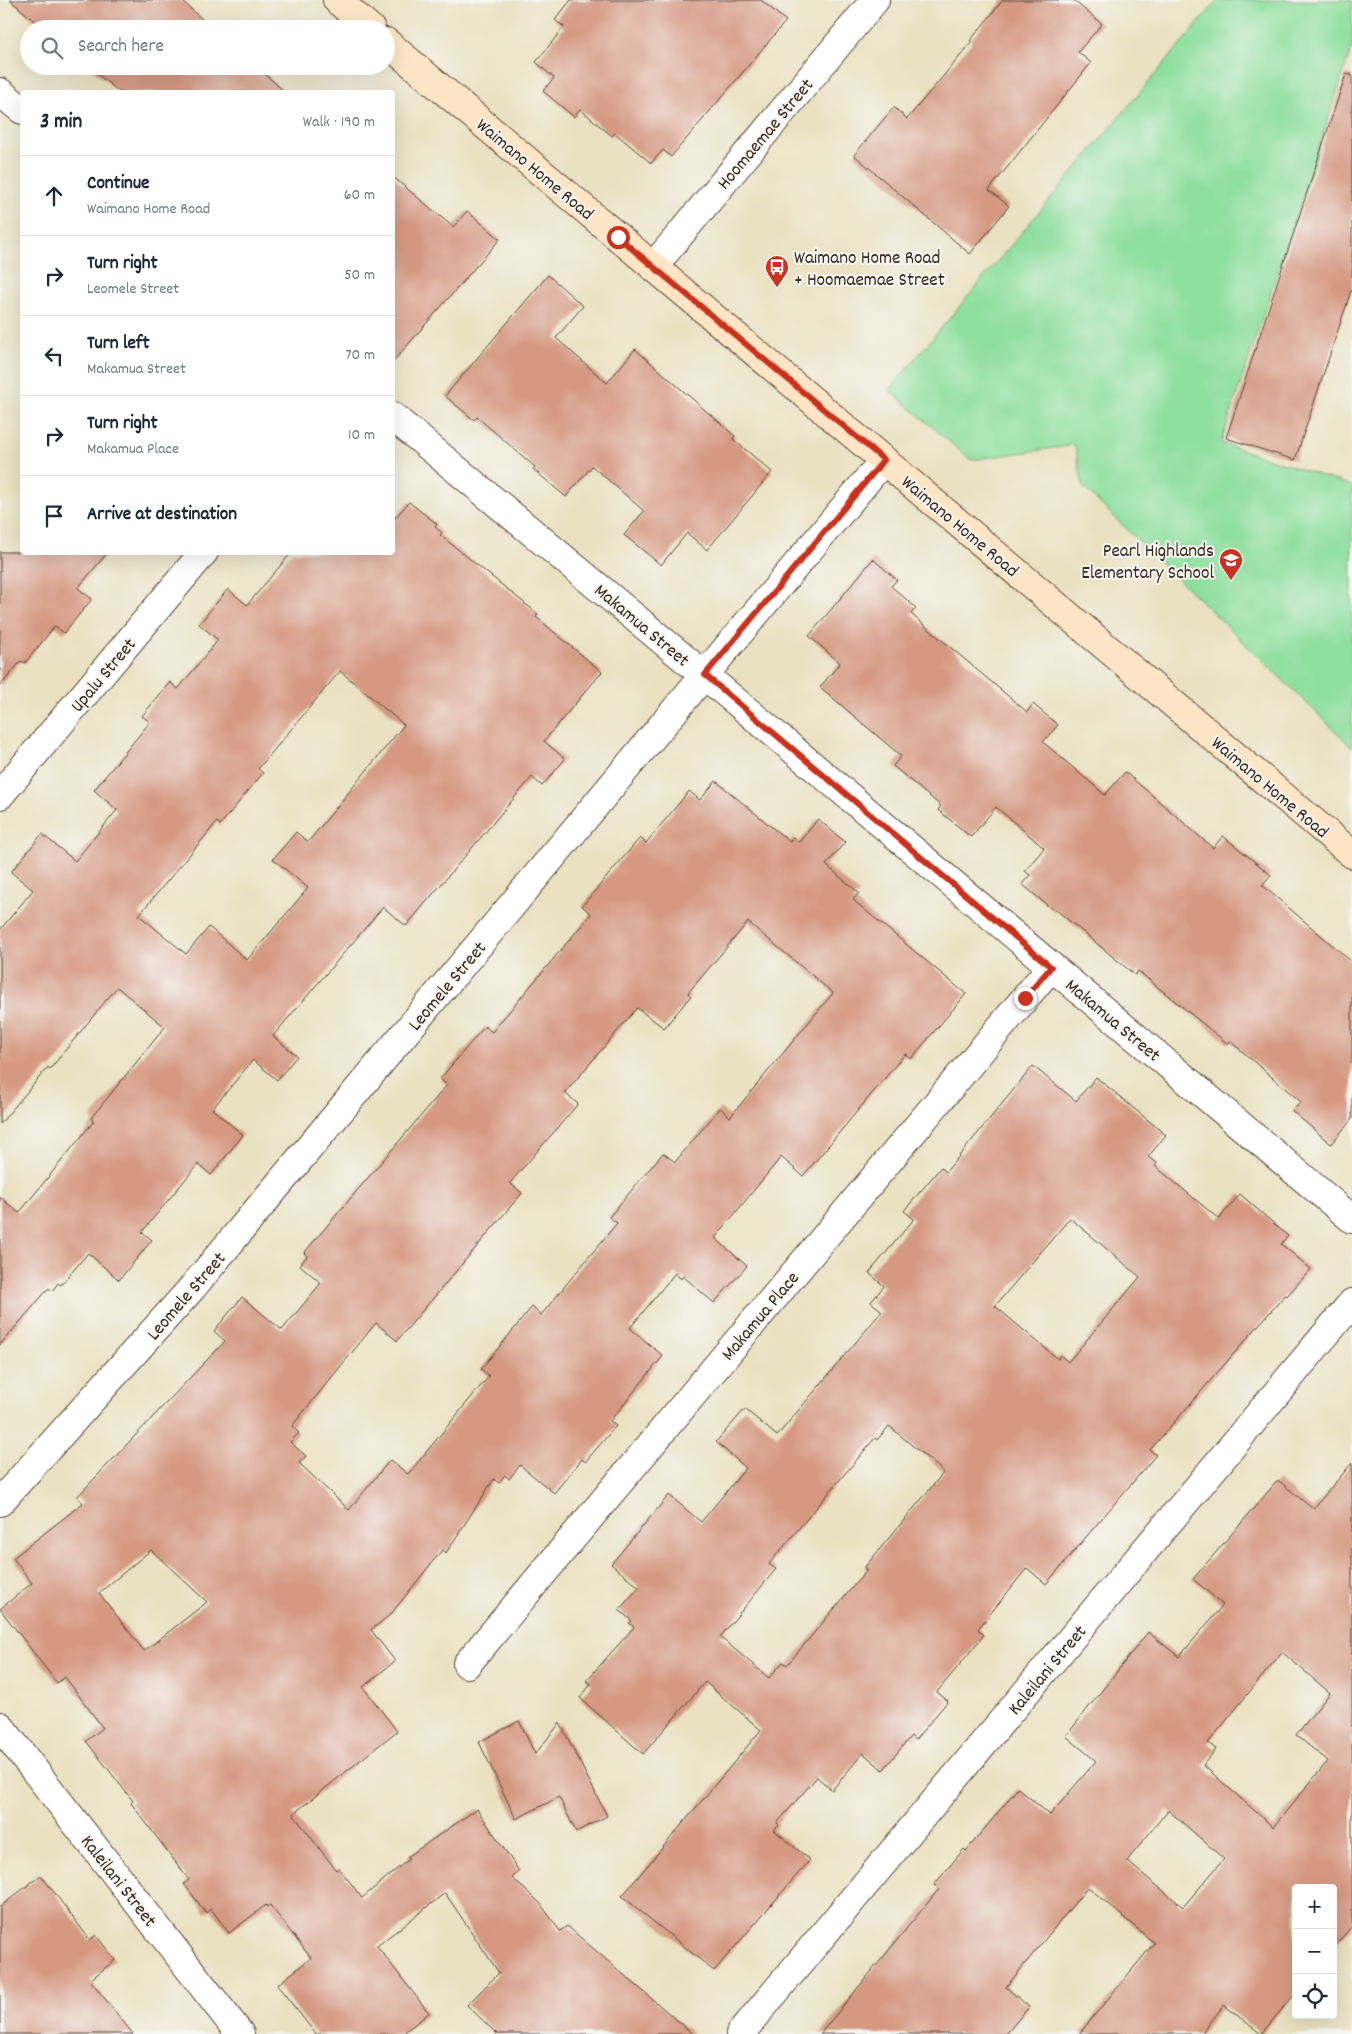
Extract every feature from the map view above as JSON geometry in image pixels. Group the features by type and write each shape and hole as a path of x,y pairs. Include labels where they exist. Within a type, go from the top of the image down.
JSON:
{"main road":[{"path":"337,0 360,20"},
{"name":"Waimano Home Road","path":"395,50 1352,854"}],"street":[{"name":"Hoomaemae Street","path":"653,267 876,0"},
{"path":"0,92 20,108"},
{"name":"Makamua Street","path":"395,418 705,675 1352,1219"},
{"name":"Leomele Street","path":"0,1502 192,1288 884,460"},
{"name":"Upalu Street","path":"0,795 201,555"},
{"name":"Makamua Place","path":"467,1664 1051,967"},
{"name":"Kaleilani Street","path":"740,2034 1352,1303"},
{"name":"Kaleilani Street","path":"0,1726 240,2034"}],"green space":[{"name":"Pearl Highlands Elementary School","path":"1218,0 1352,0 1352,47 1221,443 1352,486 1352,747 1083,487 1075,445 971,460 889,390"}],"building":[{"path":"10,0 181,0 203,20 33,20"},
{"path":"571,0 761,0 786,21 671,157 663,150 651,163 615,133 612,136 580,109 574,117 543,91 554,78 536,62 564,27 555,20"},
{"path":"1003,0 1073,0 1102,24 1078,52 1091,63 989,190 1009,206 970,254 854,155 894,107 907,119 972,42 970,41"},
{"path":"1346,74 1352,75 1352,288 1295,460 1226,438"},
{"path":"99,75 266,75 283,90 117,90"},
{"path":"395,179 453,227 467,211 500,239 395,360"},
{"path":"548,275 583,306 556,338 607,383 635,349 735,436 733,439 772,472 707,550 687,533 661,565 624,535 644,511 592,466 566,497 533,469 535,467 477,417 474,420 445,396"},
{"path":"409,502 437,524 435,527 442,533 440,535 538,614 536,617 602,672 544,741 565,759 542,786 532,777 406,926 383,907 273,1036 297,1056 277,1080 253,1060 212,1109 243,1135 211,1175 198,1164 142,1232 152,1240 119,1280 88,1253 61,1285 58,1283 52,1291 49,1288 0,1345 0,1197 19,1213 94,1121 91,1118 165,1027 117,987 50,1069 48,1067 0,1124 0,930 33,890 11,872 42,834 75,861 117,810 94,790 150,722 142,716 170,682 178,689 218,640 199,624 228,589 247,605 289,555 395,555 395,518","holes":["340,671 404,725 308,842 296,832 273,859 308,888 247,960 209,927 186,954 139,915 217,822 220,825 263,773 258,769"]},
{"path":"0,552 20,552 20,555 106,555 78,588 92,599 64,633 55,626 25,663 21,661 0,686"},
{"path":"873,559 897,580 891,586 916,608 911,614 1027,712 1033,704 1058,725 1043,742 1105,795 1125,772 1213,848 1223,836 1271,875 1262,885 1352,962 1352,1119 1331,1144 1292,1111 1301,1102 1230,1041 1228,1044 1138,971 1135,975 1022,884 1030,875 1025,871 1044,848 996,807 971,837 938,810 941,806 893,766 901,756 820,687 840,663 809,636"},
{"path":"716,781 790,842 793,837 799,842 818,819 845,842 826,865 859,893 853,900 966,994 911,1059 905,1054 803,1176 781,1157 715,1238 747,1266 714,1303 683,1276 681,1279 675,1273 630,1328 663,1356 610,1421 616,1426 585,1462 582,1459 554,1493 520,1465 509,1479 505,1475 499,1483 494,1479 446,1553 442,1550 391,1614 371,1630 395,1661 363,1687 397,1731 293,1814 336,1870 339,1868 362,1898 409,1859 407,1857 477,1809 519,1871 512,1878 540,1903 560,1931 567,1926 693,2034 497,2034 467,2005 499,1973 445,1893 377,1946 429,2013 402,2034 316,2034 277,1985 311,1958 270,1905 267,1907 266,1905 229,1933 211,1909 206,1913 184,1884 189,1880 131,1803 133,1801 86,1741 103,1728 65,1677 57,1683 0,1609 32,1583 13,1558 83,1503 77,1497 225,1341 214,1331 242,1297 282,1330 321,1283 300,1265 307,1256 304,1253 447,1085 440,1079 485,1026 492,1032 591,914 582,906 640,838 646,843 689,791 700,800","holes":["748,922 833,993 730,1117 720,1108 675,1162 663,1153 609,1217 617,1223 541,1315 532,1307 481,1369 489,1376 408,1474 390,1460 349,1510 299,1463 306,1456 290,1442 299,1433 292,1426 376,1323 397,1341 522,1193 510,1183 578,1104 565,1093 637,1008 664,1028 691,996 688,993","151,1550 207,1602 144,1651 99,1593"]},
{"path":"1033,1066 1076,1101 1096,1077 1166,1135 1148,1157 1157,1163 1155,1166 1219,1219 1240,1194 1288,1236 1281,1244 1311,1269 1287,1296 1285,1295 1150,1450 1156,1455 1046,1584 1027,1568 978,1629 984,1635 937,1692 948,1701 915,1740 911,1736 883,1770 863,1753 832,1790 817,1777 777,1823 779,1825 774,1830 810,1860 714,1971 622,1896 761,1730 705,1682 643,1754 580,1698 591,1684 586,1681 634,1627 629,1623 632,1621 619,1610 639,1587 611,1564 669,1495 701,1522 746,1468 716,1442 745,1409 777,1436 882,1311 871,1302 884,1286 869,1273 914,1219 904,1211 941,1167 946,1172","holes":["1070,1218 1140,1277 1068,1362 1060,1355 1058,1359 995,1306","889,1426 944,1472 864,1568 867,1570 787,1665 783,1662 769,1678 720,1637 776,1569 769,1564 875,1438 877,1440"]},
{"path":"1352,1463 1352,1926 1337,1943 1337,1884 1292,1884 1292,1998 1261,2034 1224,2005 1201,2034 1079,2034 1154,1943 1088,1887 1006,1987 1029,2007 1006,2034 820,2034 939,1889 934,1885 964,1849 966,1851 1018,1788 1050,1815 1096,1761 1066,1736 1148,1632 1179,1657 1223,1605 1193,1579 1278,1480 1313,1509","holes":["1282,1652 1330,1693 1296,1735 1328,1761 1273,1827 1203,1765 1216,1749 1208,1743","1168,1810 1224,1859 1183,1907 1127,1861"]},
{"path":"519,1721 535,1754 560,1723 607,1816 576,1832 559,1797 516,1819 479,1742"},
{"path":"41,1875 90,1940 96,1935 115,1960 90,1980 133,2034 0,2034 0,1907"}],"place":[{"name":"Waimano Home Road + Hoomaemae Street","path":"777,288"},
{"name":"Pearl Highlands Elementary School","path":"1231,581"}],"route":[{"path":"618,237 884,460 705,675 1051,967 1025,998"}]}
